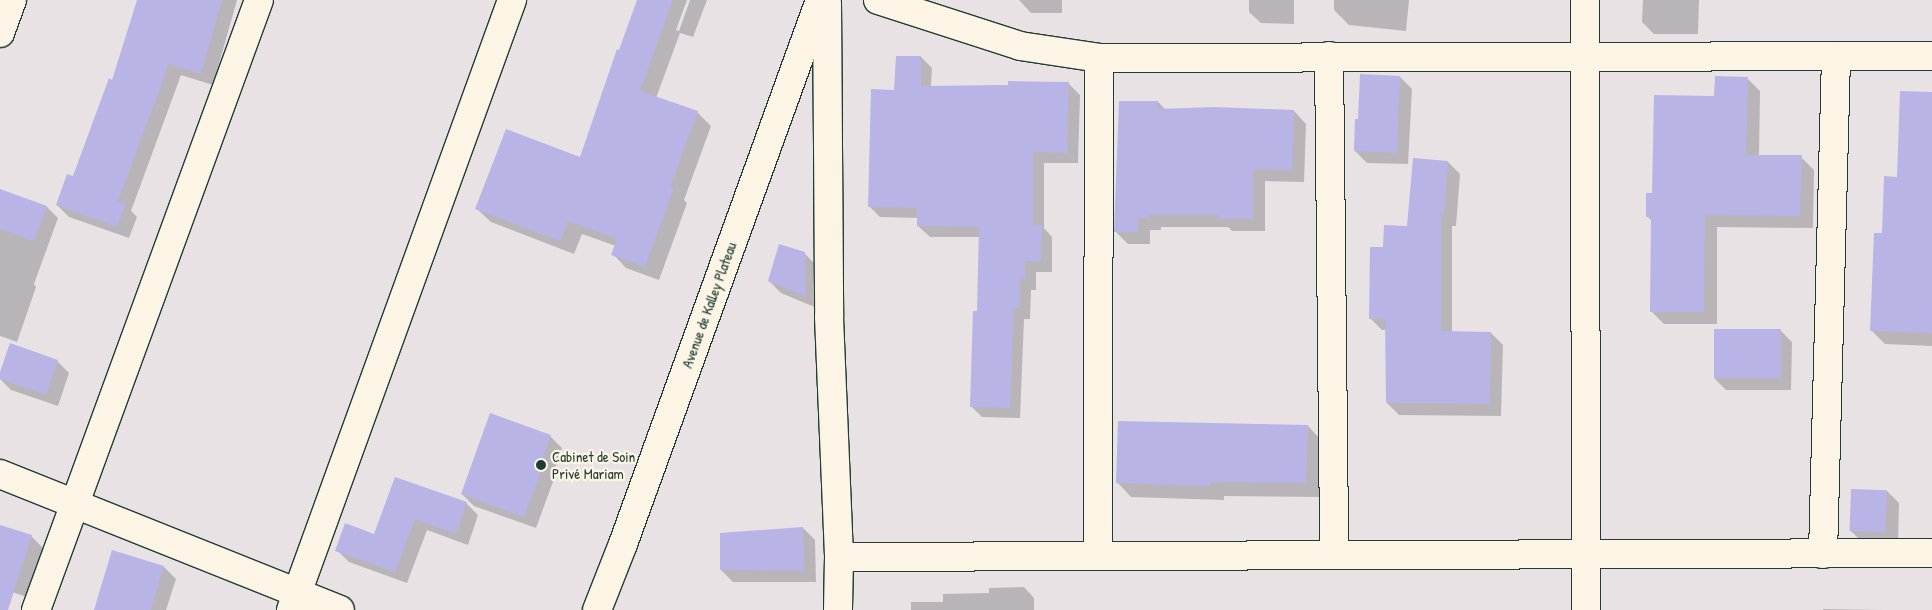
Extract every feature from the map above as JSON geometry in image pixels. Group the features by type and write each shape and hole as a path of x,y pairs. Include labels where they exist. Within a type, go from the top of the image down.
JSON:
{"street":[{"path":"0,33 12,0"},
{"path":"36,610 259,0"},
{"path":"294,602 512,0"},
{"name":"Avenue de Kalley Plateau","path":"597,610 820,0"},
{"path":"827,0 829,317 839,557 838,610"},
{"path":"878,0 1020,46 1099,58 1330,56 1836,58 1932,56"},
{"path":"1585,0 1586,610"},
{"path":"1330,56 1334,555"},
{"path":"1098,556 1099,58"},
{"path":"1823,554 1836,58"},
{"path":"0,474 76,504 294,602 340,610"},
{"path":"839,557 1932,553"}],"building":[{"path":"137,0 222,0 201,74 169,64 118,201 126,204 117,227 56,205 67,174 73,176 109,78 112,80"},
{"path":"637,0 673,0 640,91 698,111 670,187 674,188 645,267 611,255 617,239 568,221 560,241 475,209 506,129 580,157 617,49 619,50"},
{"path":"896,56 921,56 921,86 1008,85 1008,81 1069,82 1067,153 1033,152 1033,224 1042,225 1041,261 1025,261 1025,279 1020,279 1020,308 1014,308 1010,408 970,407 973,311 977,311 979,227 917,226 917,208 868,207 871,89 894,90"},
{"path":"1360,74 1400,76 1397,153 1354,151 1355,119 1358,119"},
{"path":"1715,76 1748,77 1746,155 1802,155 1800,216 1705,215 1704,312 1650,312 1651,217 1646,217 1646,193 1652,193 1654,95 1714,96"},
{"path":"1900,91 1932,92 1932,333 1870,331 1874,233 1882,233 1884,176 1897,177"},
{"path":"1119,101 1158,101 1158,109 1214,107 1294,110 1292,170 1253,169 1253,219 1218,219 1218,215 1149,215 1149,218 1138,218 1138,232 1114,232"},
{"path":"1413,158 1448,161 1444,215 1441,214 1441,331 1491,332 1490,404 1386,403 1385,319 1369,319 1370,247 1383,247 1384,225 1407,226"},
{"path":"0,189 47,206 34,241 0,229"},
{"path":"779,244 805,252 806,297 768,281"},
{"path":"1714,329 1781,329 1781,378 1714,378"},
{"path":"10,343 58,360 46,395 0,379 0,372"},
{"path":"490,413 551,435 543,457 546,458 524,517 461,494"},
{"path":"1118,421 1308,425 1306,483 1210,482 1210,486 1116,483"},
{"path":"395,477 467,502 456,534 415,519 395,572 335,551 345,523 374,534"},
{"path":"1851,489 1887,490 1886,532 1850,531"},
{"path":"0,525 32,535 8,610 0,610"},
{"path":"803,527 804,571 720,570 720,533"},
{"path":"112,550 164,566 151,610 94,610"}],"place":[{"name":"Cabinet de Soin Privé Mariam","path":"541,465"}]}
